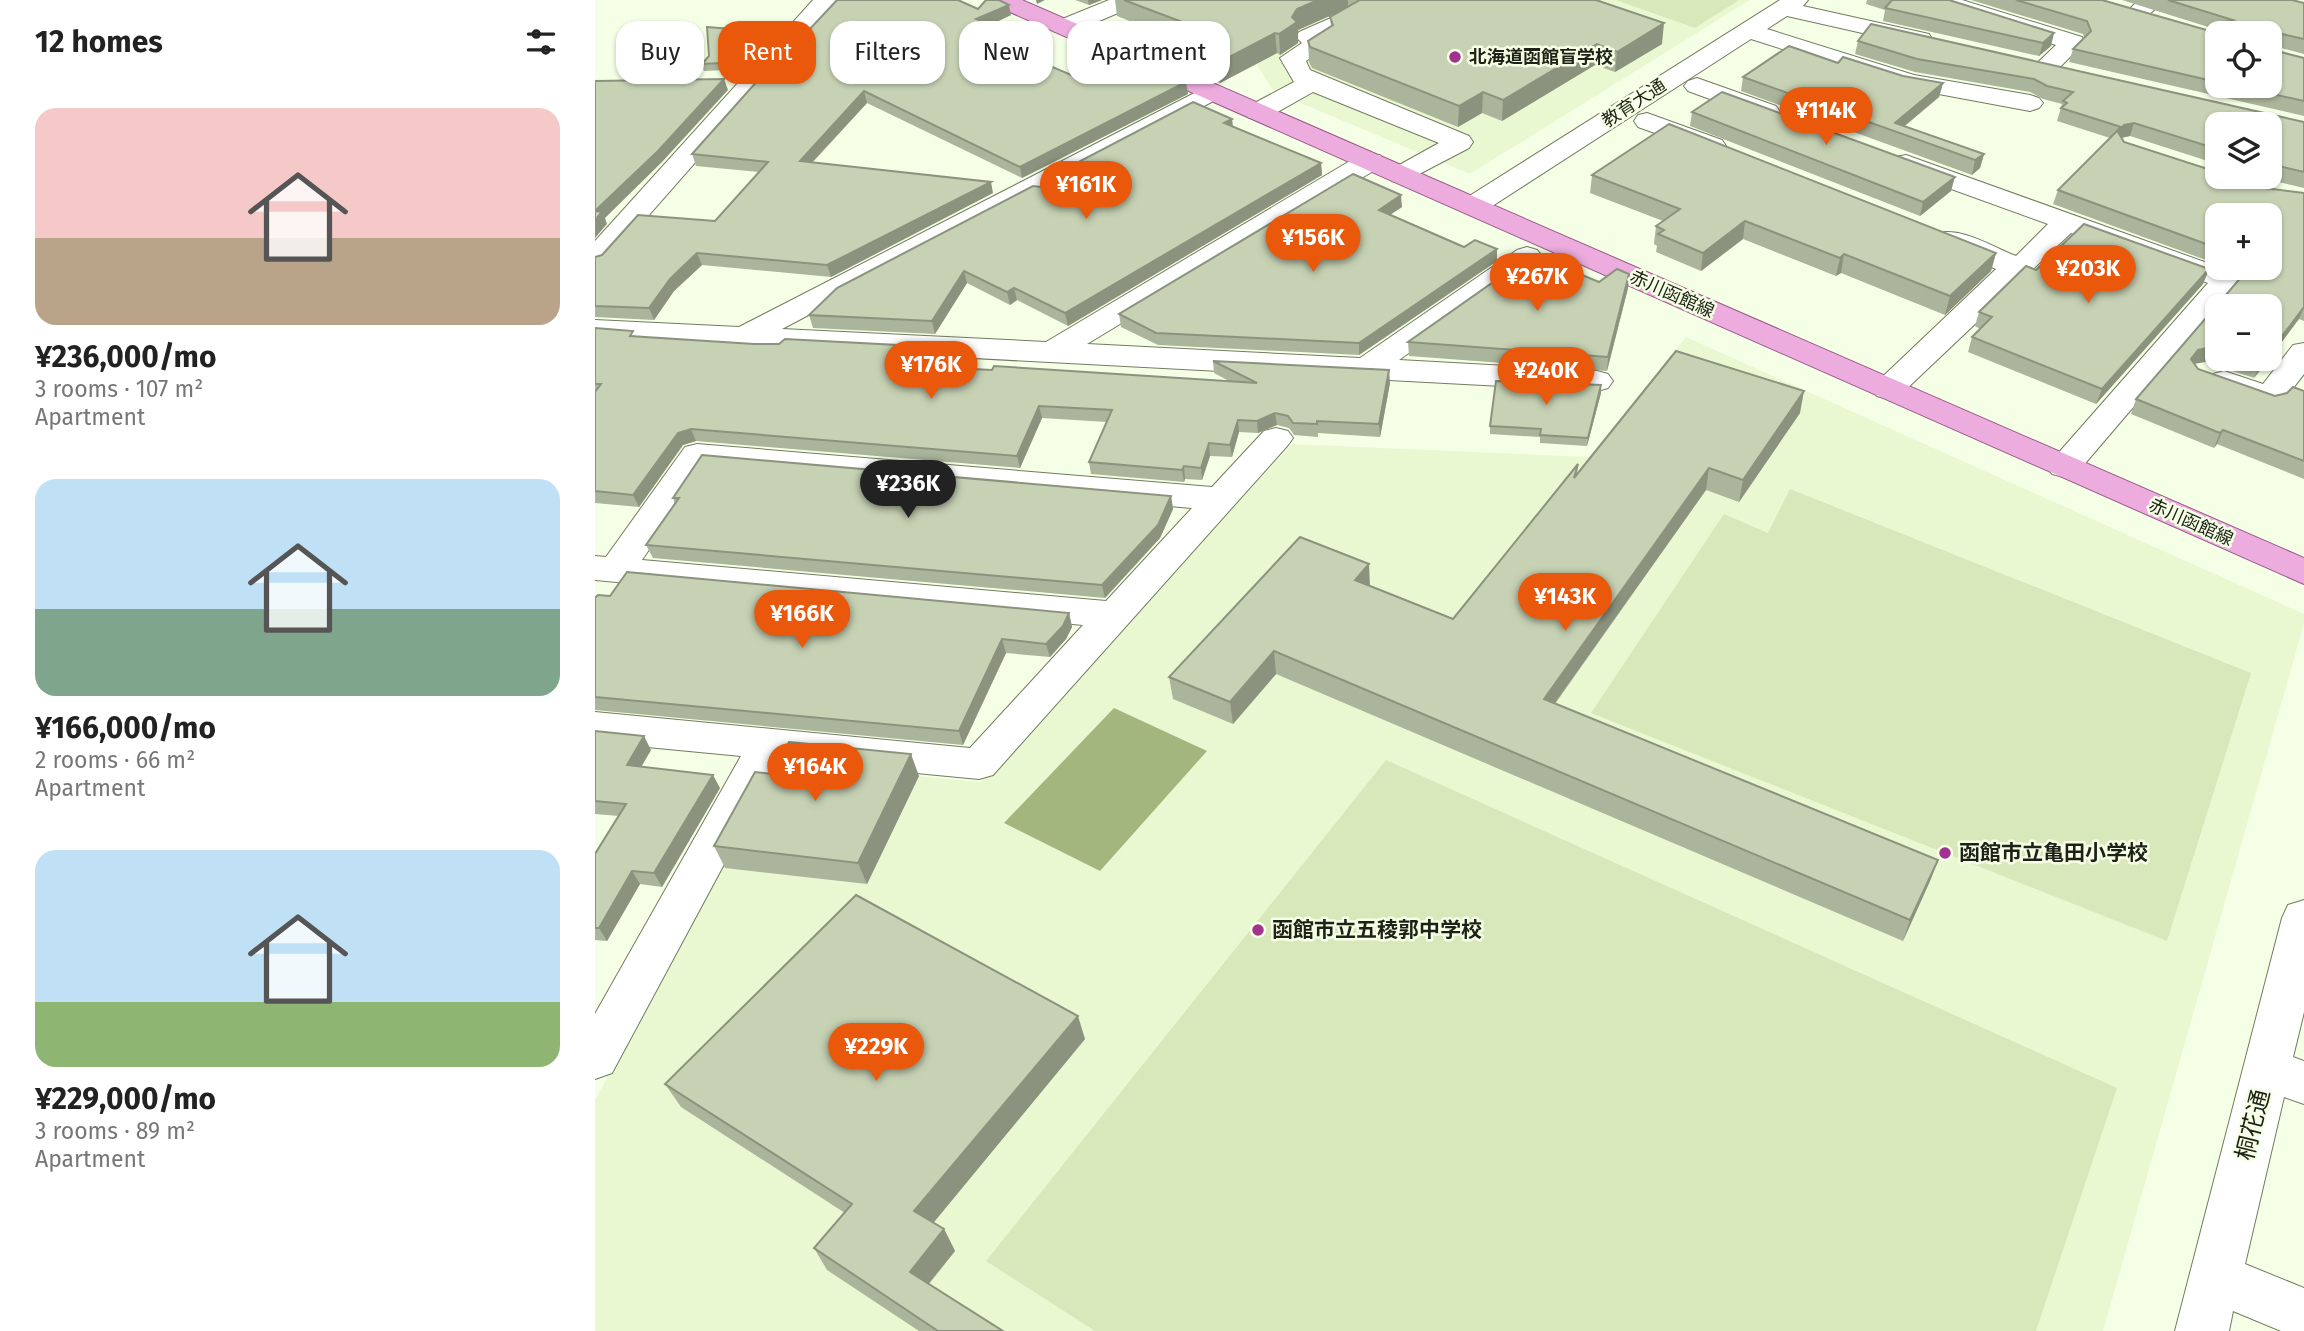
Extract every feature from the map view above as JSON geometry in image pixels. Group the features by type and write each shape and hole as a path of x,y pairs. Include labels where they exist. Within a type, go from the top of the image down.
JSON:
{"main road":[{"name":"赤川函館線","path":"1002,0 1067,22"},
{"name":"赤川函館線","path":"1196,84 2304,572"}],"street":[{"path":"807,21 826,0"},
{"path":"1076,21 1096,0"},
{"path":"1080,21 1129,0"},
{"path":"1937,0 2073,42 2046,67"},
{"path":"1790,4 1941,44"},
{"name":"教育大通","path":"1473,206 1790,4"},
{"path":"2112,7 2150,12"},
{"path":"1349,16 1308,37 1321,43 1292,58 1299,74 1313,82 1460,142 1402,175"},
{"path":"1746,30 1910,82 2030,103"},
{"path":"2019,61 2073,74"},
{"path":"1258,112 1313,82"},
{"path":"595,259 751,84"},
{"path":"1697,86 1786,119"},
{"path":"747,335 1212,92"},
{"path":"1647,121 1735,155"},
{"path":"1875,152 2227,281 2064,466"},
{"path":"1054,351 1370,161"},
{"path":"1927,230 2016,267 2023,266 2066,222"},
{"path":"1367,368 1527,256"},
{"path":"1888,389 2016,267"},
{"path":"595,329 1597,381"},
{"path":"2204,373 2269,398 2304,352"},
{"path":"595,727 979,764 1276,439"},
{"path":"606,569 697,455 1221,499"},
{"path":"606,569 1114,615"},
{"path":"595,1058 611,999 769,743"},
{"name":"桐花通","path":"2202,1331 2215,1278 2285,1076 2304,918"},
{"path":"2215,1278 2304,1314"}],"shaded area":[{"name":"北海道函館盲学校","path":"1334,0 1750,0 1470,174 1274,92 1227,17 1326,22 1334,18"},
{"path":"1616,0 1739,0 1695,28"},
{"name":"函館市立五稜郭中学校","path":"1686,337 2304,614 2304,624 2103,1331 595,1331 595,1100 778,763 980,782 1292,444 1589,457"},
{"path":"1790,489 2251,673 2167,941 1591,713 1724,514 1768,533"},
{"path":"1114,708 1207,751 1100,871 1004,823"},
{"path":"1386,760 2117,1088 2036,1331 1095,1331 986,1261"}],"building":[{"path":"837,0 958,0 978,9 986,0 999,0 1009,5 976,19 981,21 959,21 959,84 1053,84 1053,67 1067,73 1067,84 1182,84 1020,167 864,91 800,161 991,182 827,265 697,253 670,279 649,308 595,306 595,257 602,255 638,215 715,221 768,162 692,154 755,84 816,84 816,22"},
{"path":"1124,0 1318,0 1297,9 1292,17 1297,22 1279,34 1275,33 1230,57 1230,21 1179,21"},
{"path":"1360,0 1596,0 1664,23 1617,52 1597,44 1503,100 1483,92 1459,106 1310,47 1308,41 1333,25 1330,17"},
{"path":"1892,0 1949,0 2054,33 2043,43 1885,8"},
{"path":"2016,0 2102,0 2205,30 2205,79 2073,49 2091,31 2087,21"},
{"path":"2168,0 2292,0 2304,3 2304,39 2282,34 2282,21 2228,21 2233,20"},
{"path":"1871,24 2260,112 2205,112 2205,145 2134,123 2124,125 2118,132 2124,142 2205,168 2205,189 2273,189 2304,193 2304,307 2282,336 2282,294 2227,294 2239,280 2282,280 2282,203 2205,203 2205,244 2058,190 2121,127 2061,108 2067,103 2063,101 2073,92 2047,86 2034,79 1917,59 1858,41"},
{"path":"707,27 718,28 718,63 704,64 709,56"},
{"path":"1789,46 1838,63 1843,57 1903,76 1943,83 1895,123 1984,154 1975,160 1743,77"},
{"path":"2282,52 2304,58 2304,101 2282,96"},
{"path":"704,79 718,79 719,84 658,151 595,211 595,81 616,81 616,84 704,84"},
{"path":"1722,92 1955,177 1923,202 1692,112"},
{"path":"1193,102 1232,119 1224,123 1321,163 1065,313 1014,288 1007,292 964,271 932,321 809,315 837,288 1033,186 1068,190 1046,179"},
{"path":"2282,117 2304,122 2304,172 2282,167"},
{"path":"1669,124 1996,253 1950,296 1844,254 1840,258 1745,221 1703,253 1658,234 1664,230 1656,226 1680,209 1592,175"},
{"path":"1353,174 1401,195 1379,210 1464,247 1475,240 1497,249 1359,343 1156,333 1119,314"},
{"path":"595,211 602,212 595,220"},
{"path":"2084,224 2205,268 2205,273 2102,389 1972,337 1992,317 1979,312 2026,266 2036,270"},
{"path":"1536,256 1599,282 1617,269 1629,274 1608,357 1408,342 1526,259"},
{"path":"2205,319 2205,348 2198,350 2191,359 2198,369 2275,396 2287,393 2293,387 2304,391 2304,461 2223,430 2220,433 2136,399"},
{"path":"595,328 633,331 630,336 754,344 779,344 785,339 916,346 907,360 915,361 912,366 992,370 994,366 1257,383 1213,361 1389,370 1379,424 1317,421 1317,424 1293,423 1288,416 1275,413 1257,421 1238,420 1230,445 1209,443 1201,468 1184,466 1182,470 1089,462 1112,410 1039,406 1017,456 691,429 678,433 633,495 595,491 595,392 601,384 595,384"},
{"path":"1676,351 1804,391 1743,480 1709,468 1544,699 1938,860 1910,920 1274,651 1230,702 1169,677 1300,537 1369,564 1355,580 1453,619 1578,464 1574,478"},
{"path":"1496,381 1601,385 1588,438 1540,435 1541,429 1490,426"},
{"path":"702,455 1171,496 1158,525 1102,585 646,545 679,498 673,498"},
{"path":"627,572 1069,613 1063,626 1046,644 1002,639 959,731 595,697 595,598 598,595 610,596"},
{"path":"595,731 644,736 627,765 713,775 654,873 632,871 599,928 595,928 595,854 626,804 595,801"},
{"path":"789,742 911,754 858,863 714,846 755,772 772,774"},
{"path":"856,895 1078,1016 914,1211 944,1229 910,1272 1003,1331 938,1331 814,1248 852,1204 665,1084"}],"place":[{"name":"北海道函館盲学校","path":"1455,57"},
{"name":"函館市立亀田小学校","path":"1945,853"},
{"name":"函館市立五稜郭中学校","path":"1258,930"}]}
